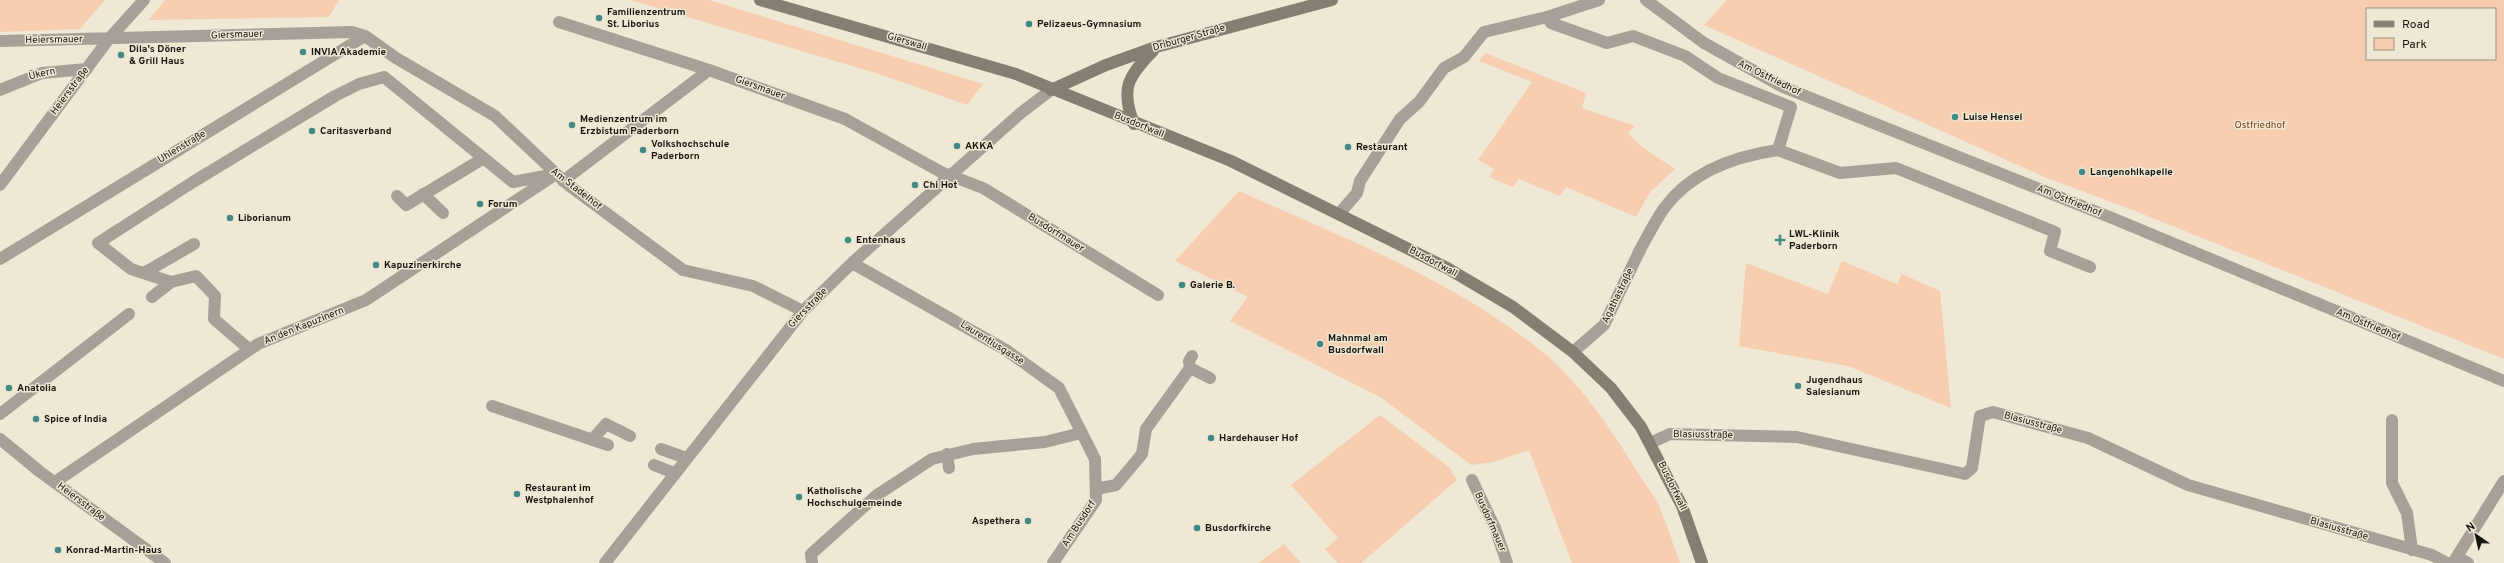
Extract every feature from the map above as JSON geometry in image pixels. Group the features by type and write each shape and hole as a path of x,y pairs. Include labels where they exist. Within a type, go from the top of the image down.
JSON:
{"main road":[{"name":"Gierswall","path":"760,0 1016,74 1051,90"},
{"name":"Driburger Straße","path":"1051,90 1106,65 1156,47 1332,0"},
{"path":"1134,124 1127,108 1125,93 1132,72 1156,47"},
{"name":"Busdorfwall","path":"1051,90 1231,161 1447,268 1513,307 1573,352 1611,388 1641,427 1682,506 1702,563"}],"street":[{"name":"Heiersstraße","path":"0,185 108,40 144,0"},
{"path":"1339,214 1357,194 1360,180 1384,141 1400,119 1420,102 1444,68 1464,57 1484,32 1546,17 1599,0"},
{"name":"Am Ostfriedhof","path":"1646,0 1704,43 1783,86 2112,218 2504,381"},
{"path":"1546,17 1551,23 1607,43 1633,36 1678,53 1718,78 1791,107 1778,150 1840,173 1896,168 2055,232 2050,251 2090,267"},
{"name":"Giersmauer","path":"559,22 709,70 845,119 952,176"},
{"name":"Giersmauer","path":"108,40 329,32 352,32 365,36"},
{"name":"Am Stadelhof","path":"365,36 396,58 495,116 560,177 683,270 753,286 803,311"},
{"name":"Uhlenstraße","path":"0,259 365,36"},
{"name":"Heiersmauer","path":"0,41 108,40"},
{"name":"Ükern","path":"0,90 32,74 50,70 87,69"},
{"name":"An den Kapuzinern","path":"55,482 249,349 366,300 560,177 709,70"},
{"path":"171,282 131,269 98,243 184,186 365,80 384,77 513,182 560,177"},
{"name":"Giersstraße","path":"605,563 674,473 803,311 852,263 1051,90"},
{"name":"Agathastraße","path":"1573,352 1604,326 1639,252 1669,202 1696,179 1719,164 1749,154 1778,150"},
{"path":"397,196 406,205 484,158"},
{"name":"Busdorfmauer","path":"952,176 983,188 1158,295"},
{"path":"423,194 443,213"},
{"path":"144,273 194,244"},
{"name":"Laurentiusgasse","path":"852,263 1006,350 1059,388 1094,459"},
{"path":"152,297 171,282 196,276 215,296 214,319 249,349"},
{"path":"0,414 129,314"},
{"path":"1096,489 1116,485 1142,454 1146,429 1191,362 1210,378"},
{"path":"492,406 608,445"},
{"name":"Blasiusstraße","path":"1650,442 1670,434 1797,437 1965,474 1972,468 1980,416 1993,412 2088,438 2188,485 2456,562"},
{"path":"2392,420 2392,483 2407,513 2412,550"},
{"path":"592,440 606,424 630,436"},
{"path":"812,563 811,554 877,495 932,459 947,454 973,449 1045,442 1081,433"},
{"name":"Heiersstraße","path":"0,439 164,563"},
{"path":"661,449 686,458"},
{"path":"947,454 949,468"},
{"name":"Am Busdorf","path":"1053,563 1096,500 1094,459"},
{"path":"654,465 674,473"},
{"name":"Busdorfmauer","path":"1472,480 1495,528 1507,563"},
{"path":"2456,562 2504,481"}],"green space":[{"path":"0,0 105,0 80,29 0,32"},
{"path":"165,0 339,0 329,17 149,20"},
{"path":"630,0 709,0 983,84 967,105 879,74"},
{"name":"Ostfriedhof","path":"1727,0 2504,0 2504,359 2130,209 2047,178 1704,25"},
{"path":"1485,53 1586,93 1582,108 1635,126 1628,133 1642,147 1675,169 1650,192 1636,217 1566,187 1560,196 1519,179 1512,187 1489,177 1494,169 1478,160 1532,82 1479,61"},
{"path":"1239,191 1398,262 1436,282 1474,304 1545,354 1584,394 1652,494 1662,513 1680,563 1572,563 1529,450 1494,462 1471,465 1380,397 1230,321 1248,297 1175,261"},
{"path":"1842,261 1897,284 1902,274 1940,291 1951,408 1848,366 1739,346 1746,263 1828,294"},
{"path":"1380,415 1449,467 1457,480 1361,563 1338,563 1325,549 1338,538 1291,485"},
{"path":"1284,544 1301,563 1258,563"}],"place":[{"name":"Familienzentrum St. Liborius","path":"599,18"},
{"name":"Pelizaeus-Gymnasium","path":"1029,24"},
{"name":"INVIA Akademie","path":"303,52"},
{"name":"Dila's Döner & Grill Haus","path":"121,55"},
{"name":"Luise Hensel","path":"1955,117"},
{"name":"Medienzentrum im Erzbistum Paderborn","path":"572,125"},
{"name":"Caritasverband","path":"312,131"},
{"name":"AKKA","path":"957,146"},
{"name":"Restaurant","path":"1348,147"},
{"name":"Volkshochschule Paderborn","path":"643,150"},
{"name":"Langenohlkapelle","path":"2082,172"},
{"name":"Chi Hot","path":"915,185"},
{"name":"Forum","path":"480,204"},
{"name":"Liborianum","path":"230,218"},
{"name":"Entenhaus","path":"848,240"},
{"name":"LWL-Klinik Paderborn","path":"1780,240"},
{"name":"Kapuzinerkirche","path":"376,265"},
{"name":"Galerie B.","path":"1182,285"},
{"name":"Mahnmal am Busdorfwall","path":"1320,344"},
{"name":"Jugendhaus Salesianum","path":"1798,386"},
{"name":"Anatolia","path":"9,388"},
{"name":"Spice of India","path":"36,419"},
{"name":"Hardehauser Hof","path":"1211,438"},
{"name":"Restaurant im Westphalenhof","path":"517,494"},
{"name":"Katholische Hochschulgemeinde","path":"799,497"},
{"name":"Aspethera","path":"1028,521"},
{"name":"Busdorfkirche","path":"1197,528"},
{"name":"Konrad-Martin-Haus","path":"58,550"}]}
